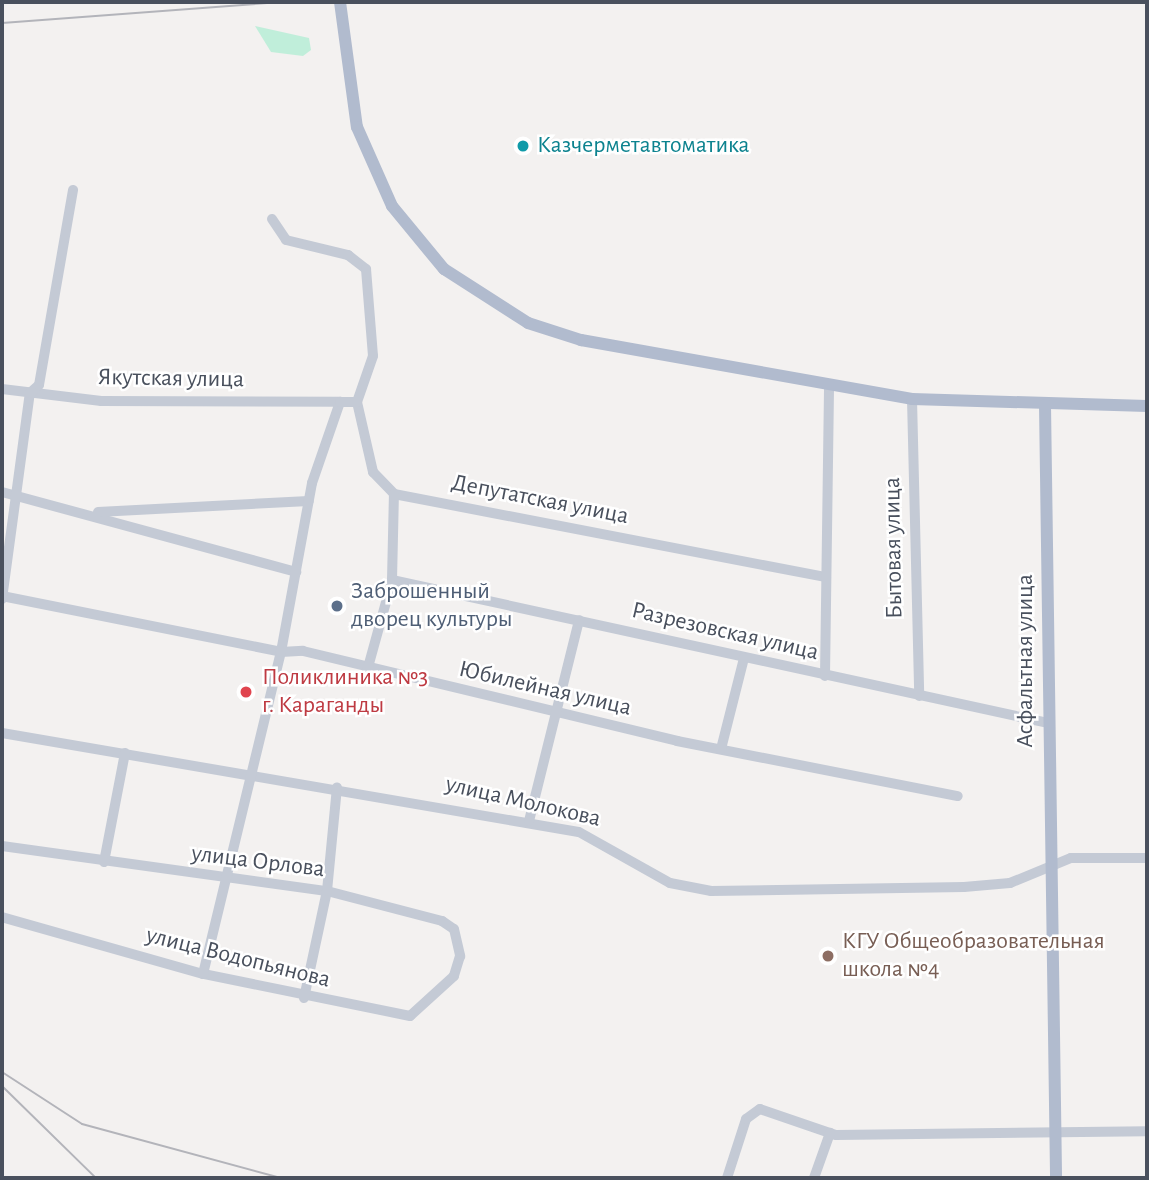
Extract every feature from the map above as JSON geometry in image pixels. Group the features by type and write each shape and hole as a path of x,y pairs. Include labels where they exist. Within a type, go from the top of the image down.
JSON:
{"main road":[{"path":"340,2 348,91 378,180 432,257 473,293 528,323 581,340 829,387 912,399 1147,406"},
{"name":"Асфальтная улица","path":"1045,405 1048,866 1056,1178"}],"street":[{"path":"2,597 30,393 39,385 73,190"},
{"path":"272,219 286,240 348,254 366,270 373,356 357,402 373,472 394,494 392,580 367,671"},
{"path":"825,676 829,387"},
{"name":"Якутская улица","path":"2,388 102,401 357,402"},
{"name":"Бытовая улица","path":"912,399 919,696"},
{"path":"203,974 281,652 309,501 340,402"},
{"path":"2,492 90,512 296,572"},
{"name":"Депутатская улица","path":"394,494 826,577"},
{"path":"90,512 309,501"},
{"name":"Разрезовская улица","path":"392,580 1048,723"},
{"name":"Юбилейная улица","path":"2,597 281,652 303,651 367,671 721,749 958,796"},
{"path":"529,821 579,620"},
{"path":"721,749 744,658"},
{"name":"улица Молокова","path":"2,733 337,787 579,832 670,883 711,891 998,884 1071,858 1147,858"},
{"path":"104,862 125,753"},
{"path":"304,998 327,891 337,787"},
{"name":"улица Орлова","path":"2,846 227,880 327,891 442,920 460,944 454,976"},
{"name":"улица Водопьянова","path":"2,917 203,974 304,998 410,1016 454,976"},
{"path":"727,1178 746,1119 760,1109 830,1133 1056,1135 1147,1131"},
{"path":"814,1178 830,1133"}],"green space":[{"path":"255,26 309,38 311,50 303,56 271,52"}],"railway":[{"path":"2,23 283,2"},
{"path":"2,1072 82,1124 281,1178"},
{"path":"2,1086 96,1178"}],"place":[{"name":"Казчерметавтоматика","path":"523,146"},
{"name":"Заброшенный дворец культуры","path":"337,606"},
{"name":"Поликлиника №3 г. Караганды","path":"246,692"},
{"name":"КГУ Общеобразовательная школа №4","path":"828,956"}]}
